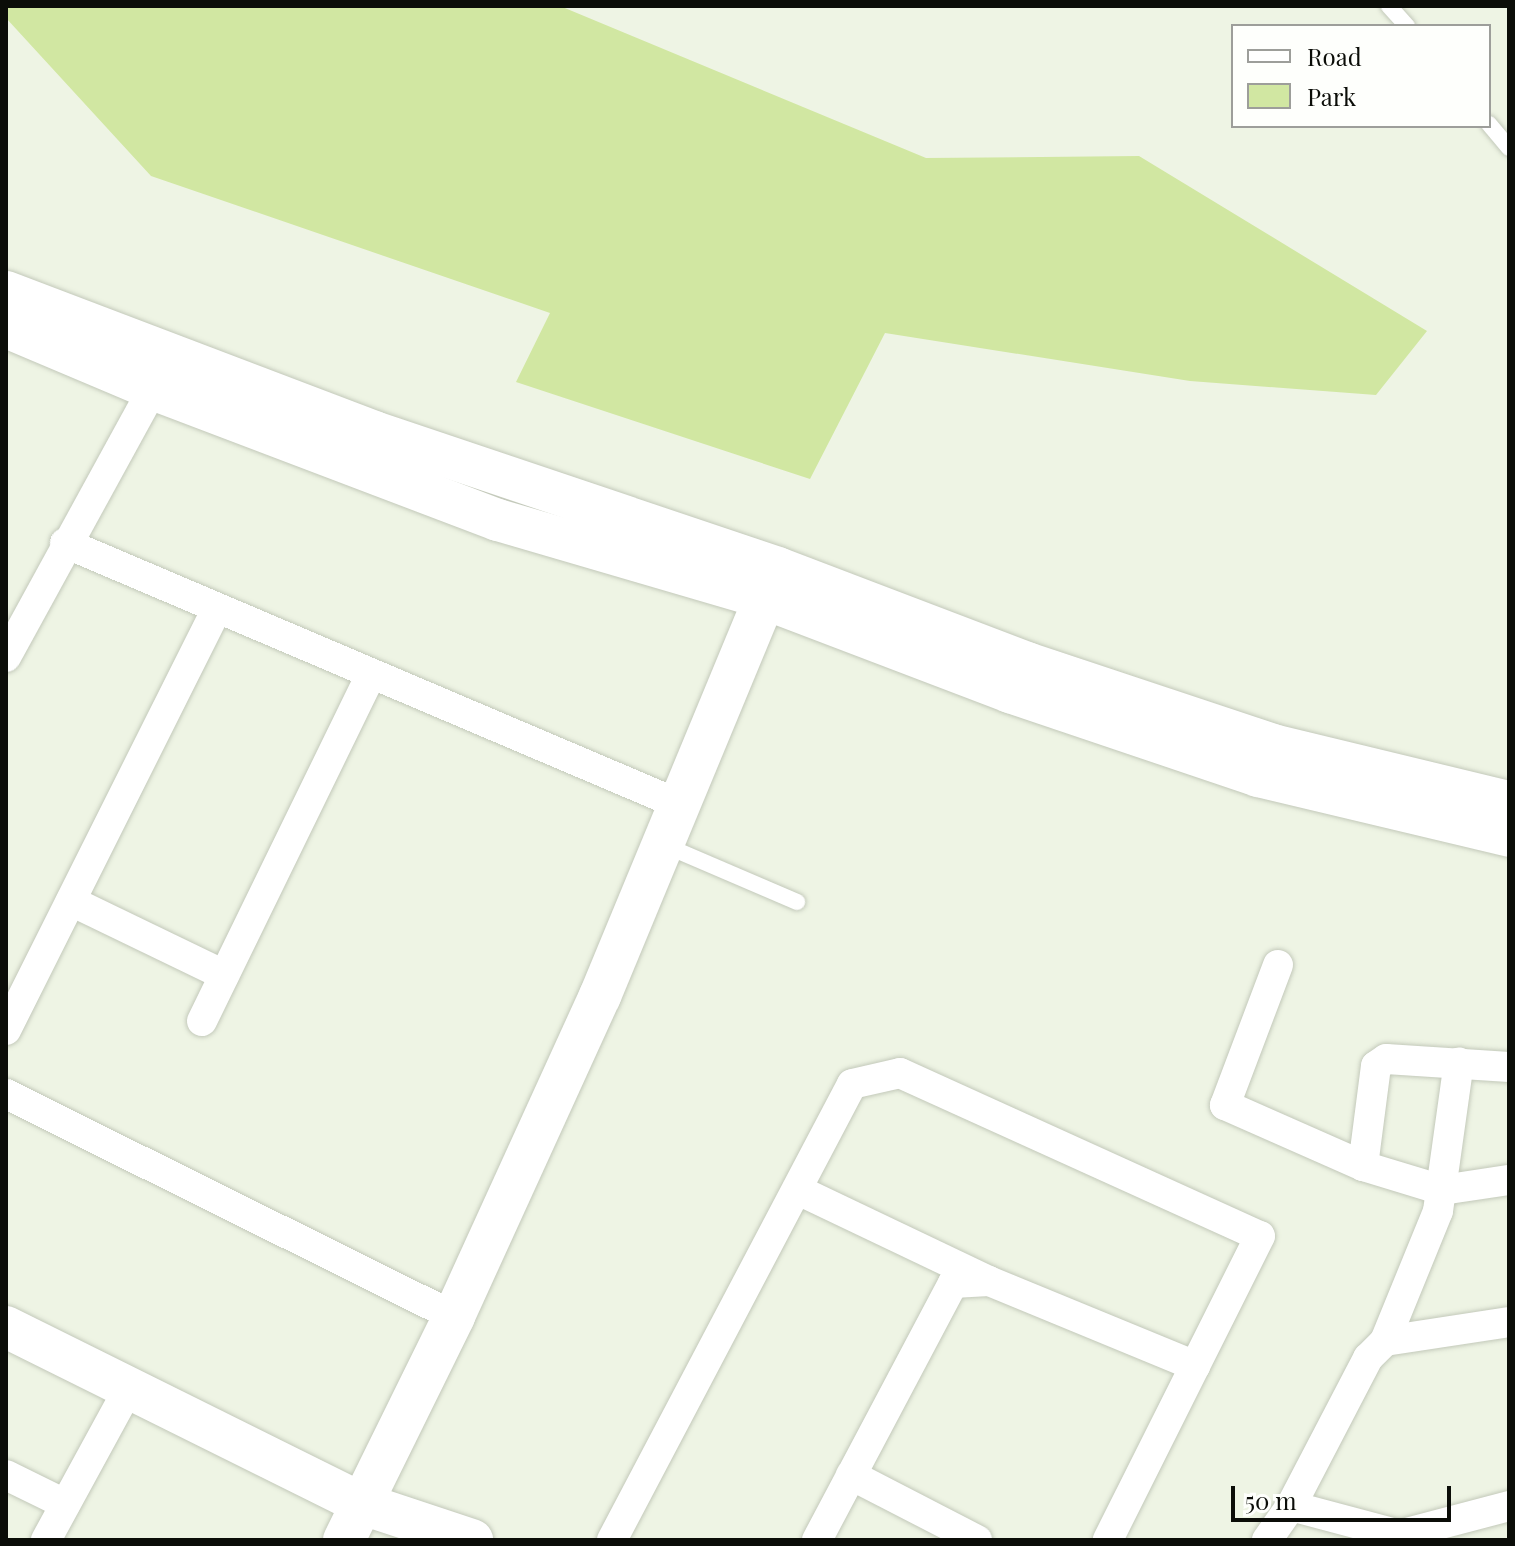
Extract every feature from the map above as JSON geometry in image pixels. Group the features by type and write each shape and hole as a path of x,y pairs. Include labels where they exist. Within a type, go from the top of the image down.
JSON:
{"street":[{"path":"6,292 770,582 1273,745 1509,802"},
{"path":"6,327 153,389 498,520 770,582 1010,692 1258,776 1509,836"},
{"path":"6,657 65,543 153,389"},
{"path":"65,543 216,611 676,803"},
{"path":"354,1522 454,1316 600,996 676,803 770,582"},
{"path":"6,1030 216,611"},
{"path":"202,1021 371,675"},
{"path":"71,901 224,975"},
{"path":"1278,965 1225,1105 1363,1166 1442,1190 1509,1180"},
{"path":"1363,1166 1376,1066 1386,1059 1509,1067"},
{"path":"1267,1540 1291,1506 1368,1358 1385,1341 1438,1211 1459,1062"},
{"path":"612,1540 800,1191 852,1084 900,1073 1260,1236 1108,1540"},
{"path":"6,1094 454,1316"},
{"path":"800,1191 989,1281 1195,1366"},
{"path":"817,1540 953,1283 989,1281"},
{"path":"1385,1341 1509,1322"},
{"path":"6,1327 129,1388 354,1522 472,1540"},
{"path":"46,1540 129,1388"},
{"path":"6,1475 65,1504"},
{"path":"851,1475 977,1540"},
{"path":"1291,1506 1409,1537 1509,1506"}],"lane":[{"path":"1389,6 1405,24"},
{"path":"1491,126 1509,148"},
{"path":"660,843 797,902"}],"green space":[{"path":"6,6 560,6 926,158 1139,156 1427,331 1376,395 1190,381 885,333 810,479 516,382 550,313 151,176 6,18"}]}
